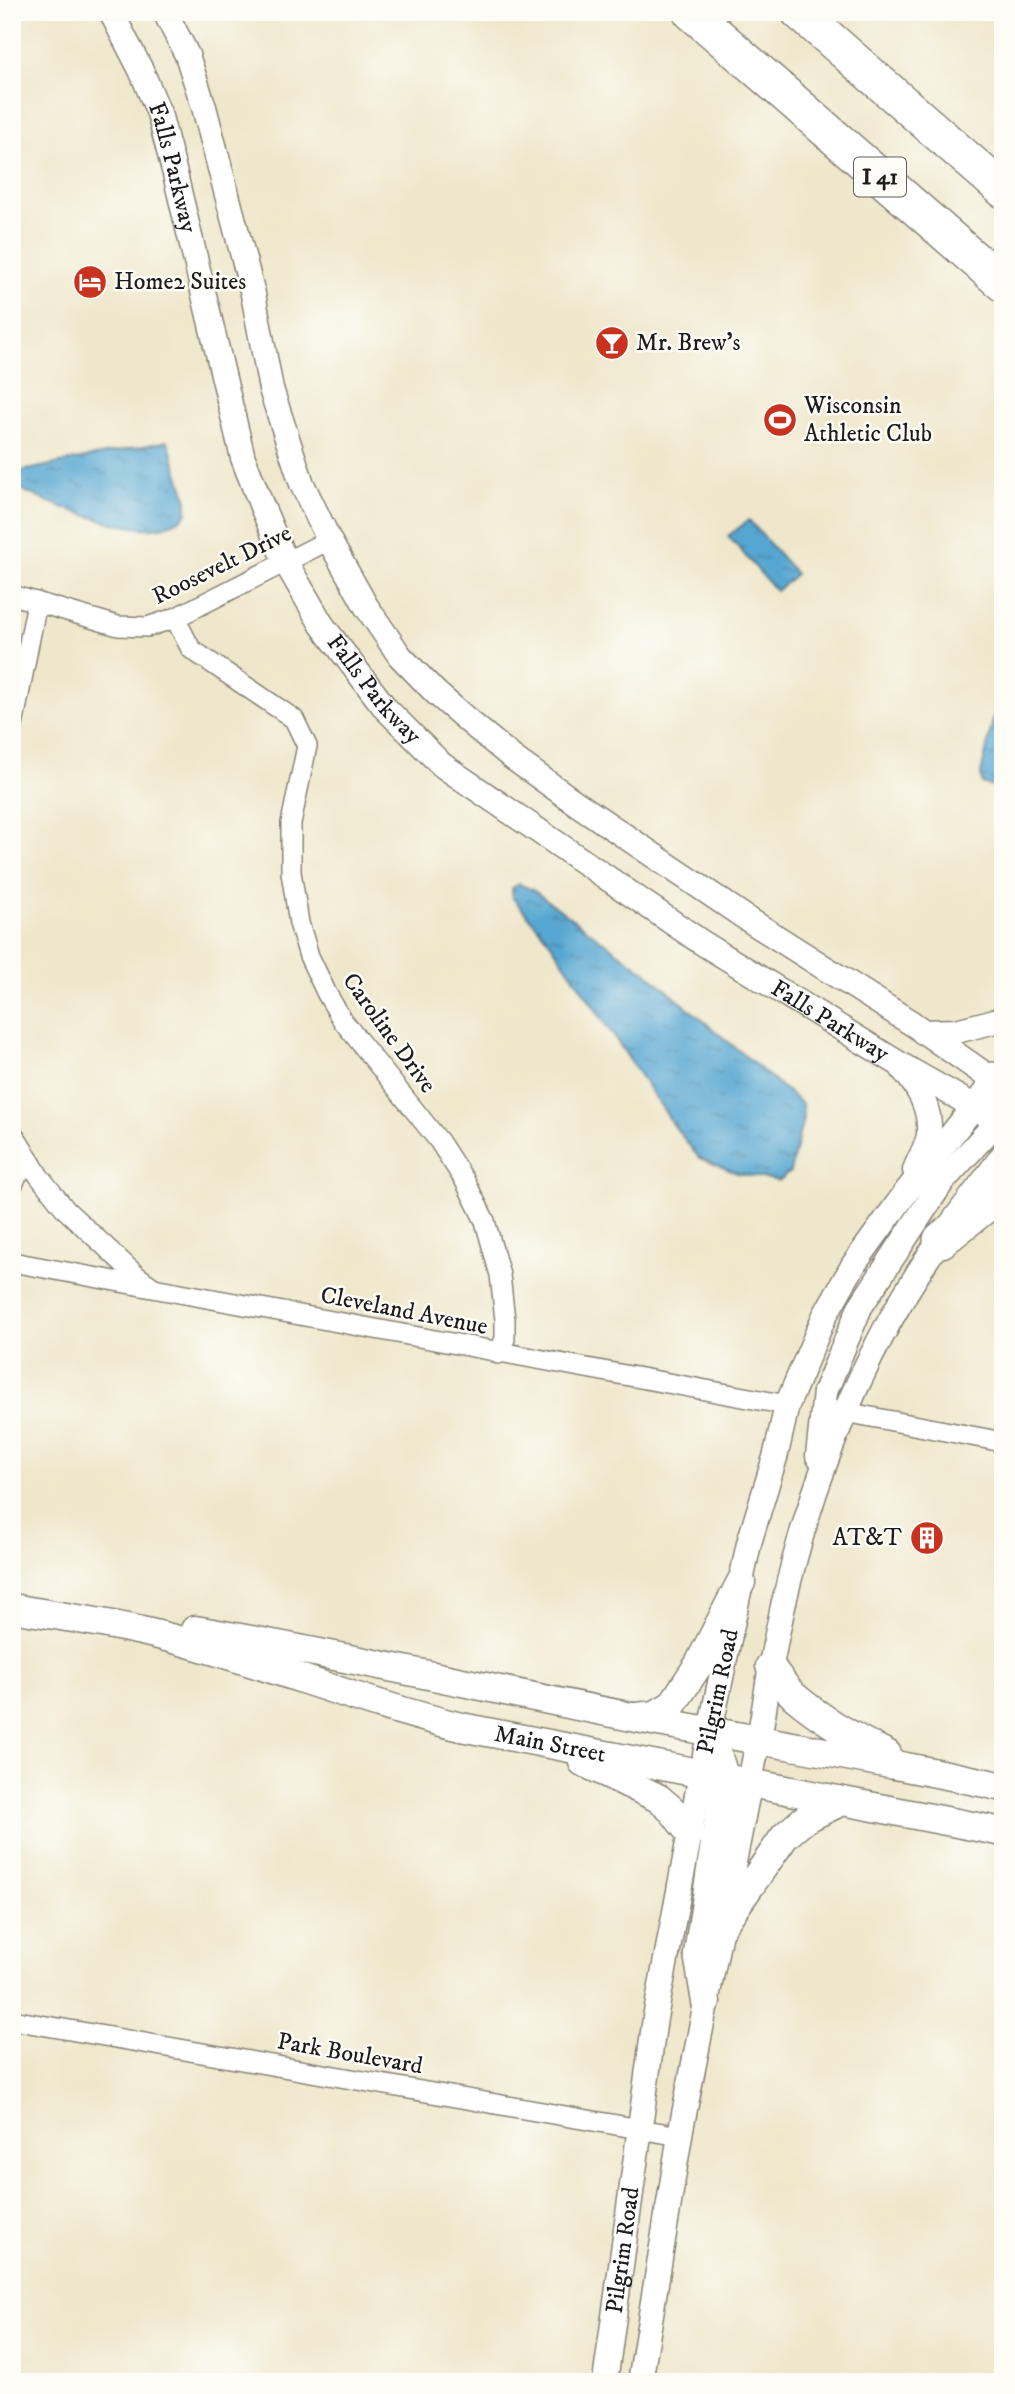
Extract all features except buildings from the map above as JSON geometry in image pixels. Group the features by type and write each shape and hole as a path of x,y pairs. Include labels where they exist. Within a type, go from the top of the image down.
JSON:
{"highway":[{"name":"I 41","path":"691,12 1003,284"},
{"path":"799,12 1003,190"},
{"path":"757,70 920,237 1003,309"},
{"path":"941,1240 995,1197 1003,1195"}],"main road":[{"path":"635,1717 655,1715 673,1705 699,1664 741,1582"},
{"name":"Main Street","path":"12,1608 169,1637 407,1714 1003,1832"},
{"name":"Main Street","path":"108,1624 193,1629 261,1641 635,1717 1003,1787"},
{"path":"770,1666 792,1694 813,1711 853,1737 918,1769"},
{"path":"706,2002 698,1954 725,1779 710,1731"},
{"path":"539,1742 658,1798 672,1810 690,1833"},
{"path":"721,1927 785,1836 805,1819 842,1801"}],"street":[{"name":"Falls Parkway","path":"111,12 141,70 159,113 243,458 285,561 322,625 386,709 442,765 701,942 901,1065 993,1085"},
{"name":"Falls Parkway","path":"165,12 187,55 204,107 253,293 271,389 302,484 329,540 366,606 400,656 436,693 513,758 642,850 923,1032 993,1085"},
{"name":"Roosevelt Drive","path":"12,595 118,626 147,627 175,618 329,540"},
{"path":"12,731 37,602"},
{"name":"Caroline Drive","path":"175,618 191,649 294,719 307,746 291,823 291,872 299,923 309,956 343,1021 439,1141 465,1181 485,1221 500,1275 505,1320 505,1339 498,1354"},
{"path":"923,1032 956,1031 1003,1019"},
{"path":"901,1065 919,1088 929,1135 907,1191"},
{"path":"993,1085 999,1125"},
{"path":"815,1487 825,1392 860,1307 942,1182 999,1125 993,1085"},
{"name":"Pilgrim Road","path":"710,1731 749,1543 776,1454 787,1405 825,1315 854,1264 907,1191 993,1085"},
{"path":"12,1132 30,1163 66,1210 137,1276 157,1290"},
{"name":"Pilgrim Road","path":"606,2382 655,2018 690,1833 725,1779 758,1739 791,1568 815,1487 845,1412 878,1342 928,1258 1003,1155"},
{"path":"12,1187 17,1175 30,1163"},
{"name":"Cleveland Avenue","path":"12,1262 498,1354 787,1405"},
{"path":"845,1412 1003,1443"},
{"name":"Pilgrim Road","path":"640,2382 680,2136 721,1927 725,1779"},
{"name":"Park Boulevard","path":"12,2020 680,2136"}],"water":[{"path":"168,441 187,500 187,513 167,525 139,528 101,520 40,498 12,483 12,473"},
{"path":"749,520 796,574 776,591 728,536"},
{"path":"1003,674 1003,782 993,787 982,783 981,774"},
{"path":"519,884 533,890 648,974 802,1104 803,1119 790,1172 779,1181 737,1173 699,1158 675,1127 548,939 512,897 512,888"}],"place":[{"name":"Home2 Suites","path":"90,282"},
{"name":"Mr. Brew's","path":"612,343"},
{"name":"Wisconsin Athletic Club","path":"780,420"},
{"name":"AT&T","path":"927,1538"}]}
